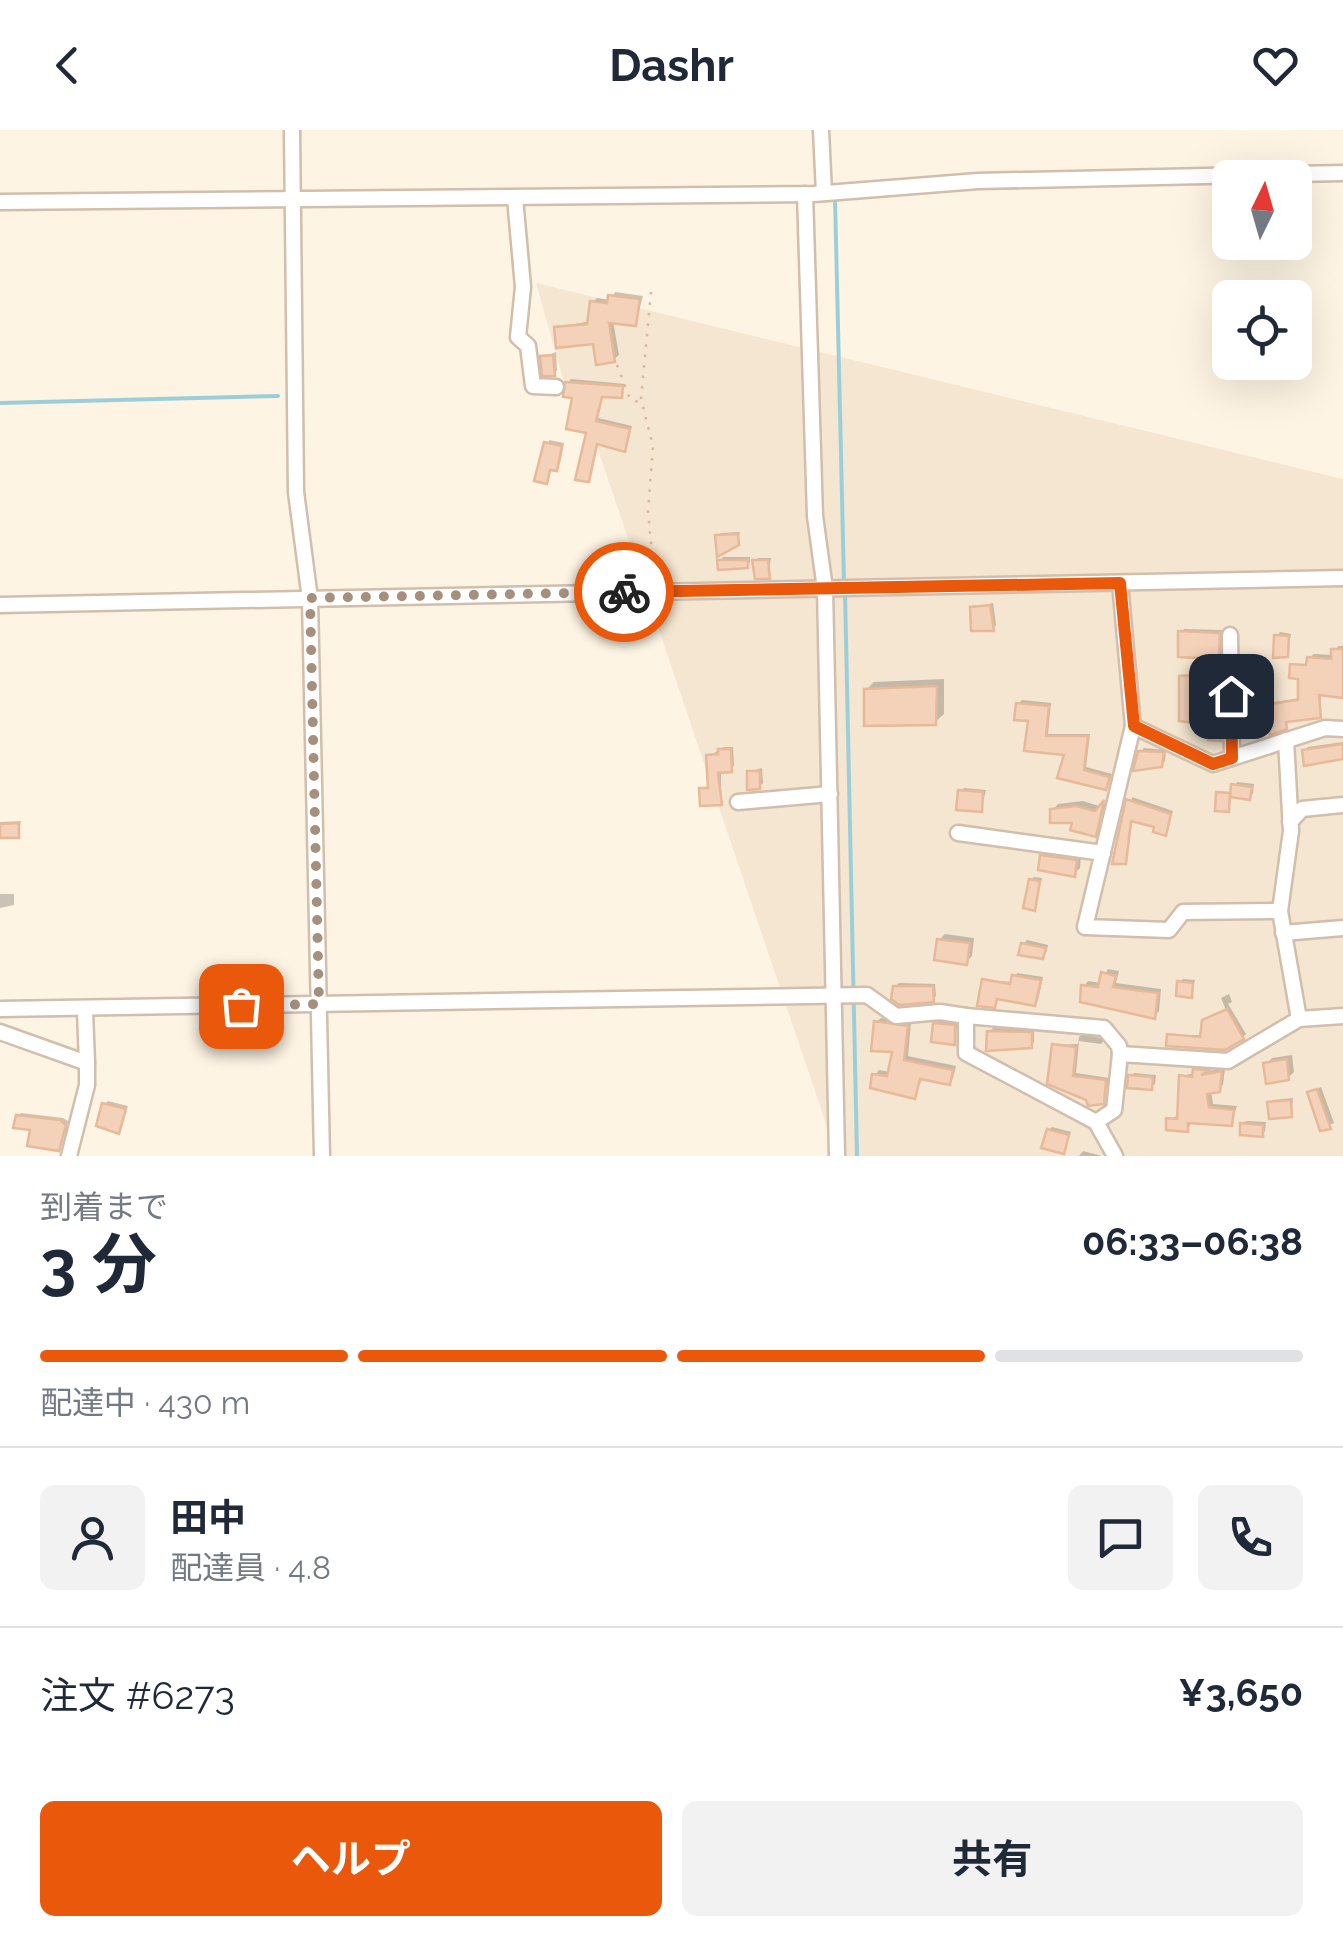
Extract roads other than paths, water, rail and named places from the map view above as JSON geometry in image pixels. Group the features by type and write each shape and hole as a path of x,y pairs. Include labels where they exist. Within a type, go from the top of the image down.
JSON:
{"street":[{"path":"292,130 296,492 310,598 322,1156"},
{"path":"822,130 815,193 815,516 829,589 837,1156"},
{"path":"0,202 815,193 978,181 1343,173"},
{"path":"515,198 523,287 518,338 528,346 533,386 556,387"},
{"path":"0,605 1343,578"},
{"path":"1120,583 1134,726 1085,927 1169,930 1183,912 1280,911"},
{"path":"1230,635 1232,758"},
{"path":"1134,726 1213,764 1325,728 1343,728"},
{"path":"1286,740 1290,822 1280,911 1299,1020"},
{"path":"738,802 830,794"},
{"path":"1290,822 1302,809 1343,805"},
{"path":"958,833 1103,853"},
{"path":"1283,932 1343,928"},
{"path":"0,1009 86,1011 867,995 896,1016 940,1012 1101,1026 1119,1046 1120,1054 1114,1110 1096,1122"},
{"path":"69,1156 86,1085 86,1011"},
{"path":"966,1016 966,1053 1096,1122 1115,1156"},
{"path":"1120,1054 1228,1061 1299,1020 1343,1016"},
{"path":"0,1032 86,1063"}],"waterway":[{"path":"835,198 844,583"},
{"path":"0,403 278,396"},
{"path":"845,592 857,1156"}]}
